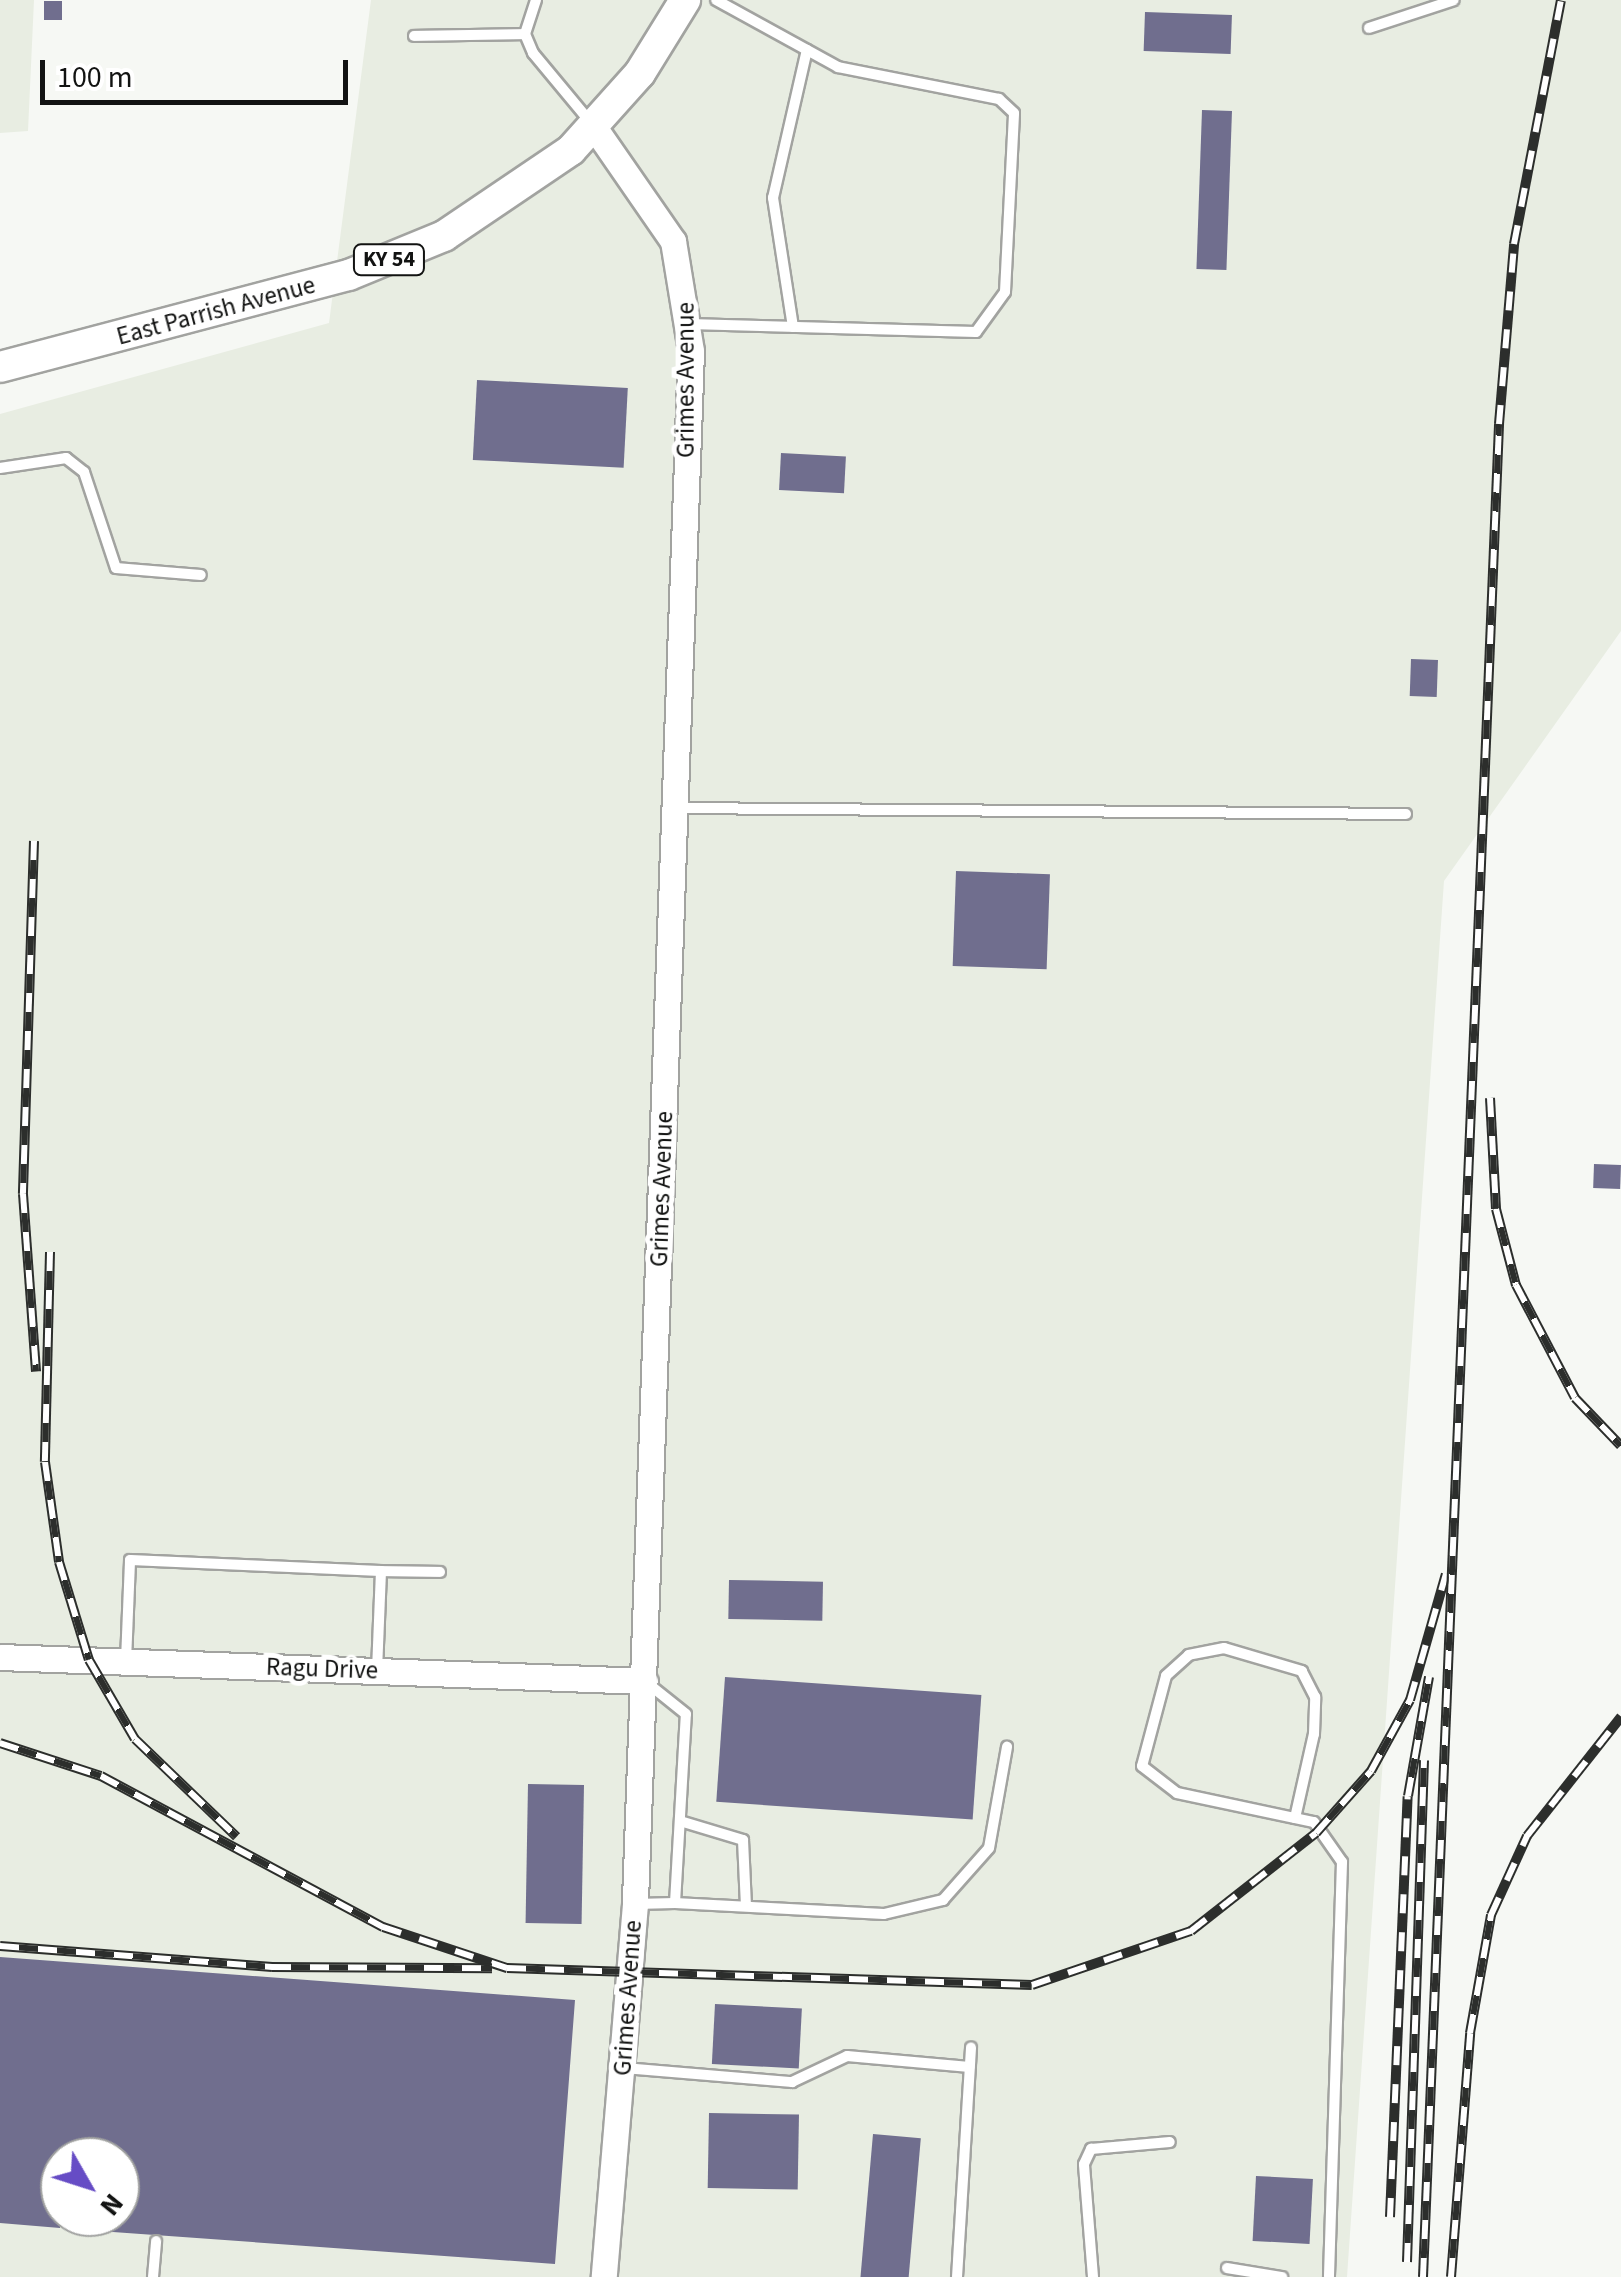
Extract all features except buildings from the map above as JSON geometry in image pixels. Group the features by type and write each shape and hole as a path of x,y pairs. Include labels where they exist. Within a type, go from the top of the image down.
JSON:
{"main road":[{"name":"East Parrish Avenue","path":"0,367 398,257 489,211 594,127 685,0"}],"street":[{"name":"Grimes Avenue","path":"594,127 673,241 689,324 636,1904 604,2277"},
{"name":"Ragu Drive","path":"0,1657 644,1681"}],"lane":[{"path":"524,34 536,0"},
{"path":"689,324 976,332 1004,292 1014,114 999,100 838,68 716,0"},
{"path":"1369,28 1454,0"},
{"path":"414,36 524,34"},
{"path":"524,34 594,127"},
{"path":"793,327 773,198 807,50"},
{"path":"0,468 66,458 84,472 116,568 201,575"},
{"path":"675,808 1406,814"},
{"path":"126,1662 130,1560 440,1572"},
{"path":"377,1671 381,1571"},
{"path":"1294,1818 1314,1734 1315,1698 1302,1671 1224,1648 1189,1655 1166,1676 1142,1766 1178,1793 1294,1818 1314,1822 1342,1862 1329,2277"},
{"path":"644,1681 674,1695 686,1714 675,1903"},
{"path":"636,1904 746,1905 884,1914 943,1900 988,1848 1006,1747"},
{"path":"680,1820 743,1840 746,1905"},
{"path":"957,2277 972,2047"},
{"path":"624,2068 792,2082 847,2056 970,2067"},
{"path":"1093,2277 1084,2164 1091,2149 1170,2142"},
{"path":"152,2277 156,2241"},
{"path":"1227,2268 1282,2277"}],"shaded area":[{"path":"0,0 34,0 28,131 0,133"},
{"path":"371,0 1621,0 1621,631 1444,881 1347,2277 0,2277 0,414 329,323"}],"railway":[{"path":"1423,2277 1499,424 1514,244 1561,0"},
{"path":"34,841 23,1194 36,1372"},
{"path":"1490,1098 1496,1209 1516,1285 1575,1398 1621,1446"},
{"path":"50,1252 45,1462 59,1562 89,1660 135,1739 237,1837"},
{"path":"0,1743 101,1776 383,1927 507,1968 1032,1985 1191,1931 1316,1833 1371,1771 1410,1700 1446,1574"},
{"path":"1390,2217 1408,1796 1429,1677"},
{"path":"1451,2277 1470,2033 1491,1915 1527,1836 1621,1717"},
{"path":"1407,2262 1424,1760"},
{"path":"0,1946 272,1967 492,1968"}]}
